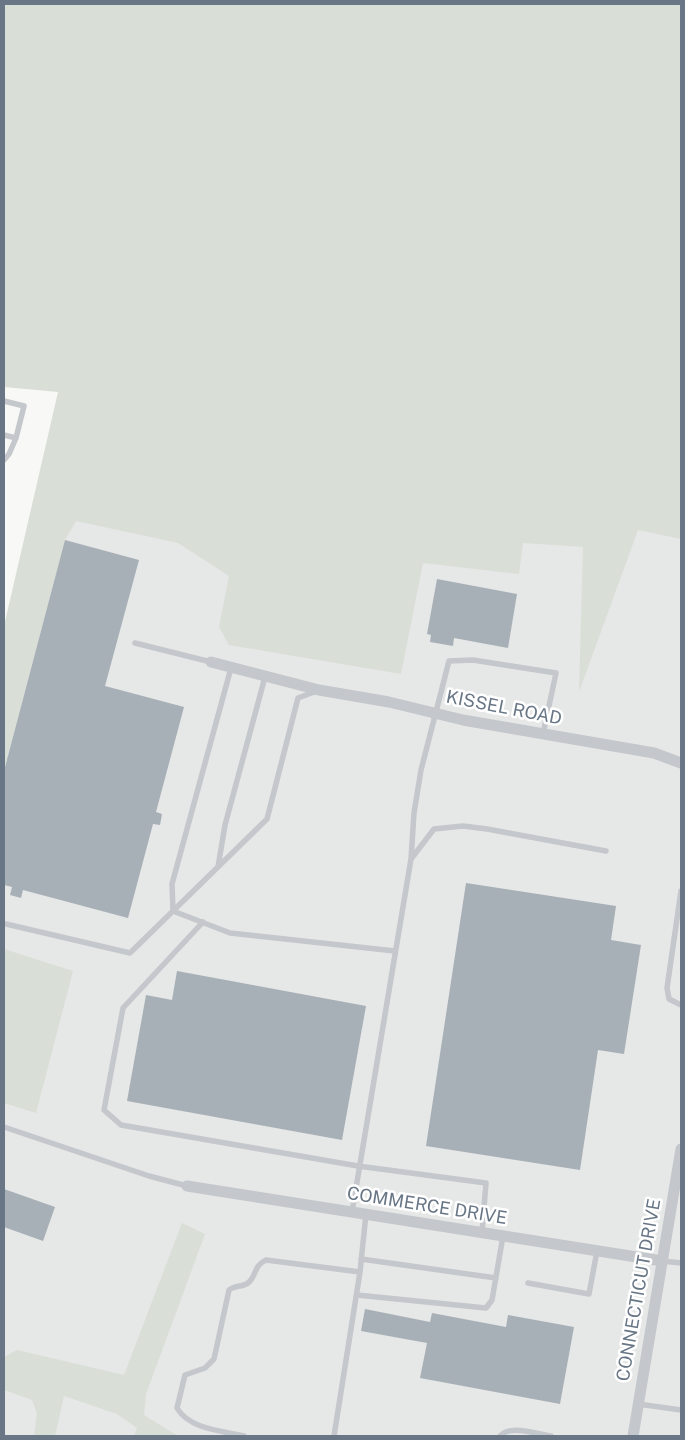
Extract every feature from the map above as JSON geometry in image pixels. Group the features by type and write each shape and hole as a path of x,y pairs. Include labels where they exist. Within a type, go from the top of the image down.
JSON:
{"street":[{"name":"KISSEL ROAD","path":"211,662 318,690 389,702 434,713 543,734 654,753 681,764"},
{"name":"CONNECTICUT DRIVE","path":"633,1436 681,1150"},
{"name":"COMMERCE DRIVE","path":"187,1186 662,1261"}],"lane":[{"path":"4,401 24,406 16,438 9,454 4,460"},
{"path":"4,435 16,438"},
{"path":"135,643 211,662"},
{"path":"352,1212 358,1166 411,860 418,788 434,713 449,662 473,660 556,673 543,734"},
{"path":"173,911 172,884 231,668"},
{"path":"218,867 225,825 265,677"},
{"path":"6,924 130,954 267,819 298,698 318,690"},
{"path":"411,860 434,829 463,826 606,851"},
{"path":"681,891 667,988 669,999 681,1005"},
{"path":"173,911 230,933 395,951"},
{"path":"203,922 123,1008 104,1110 121,1125 358,1166 486,1183 482,1232"},
{"path":"4,1127 149,1176 187,1186"},
{"path":"334,1436 357,1295 366,1214"},
{"path":"357,1295 481,1309 491,1304 503,1236"},
{"path":"528,1283 589,1294 597,1250"},
{"path":"361,1259 496,1278"},
{"path":"244,1436 193,1422 182,1417 177,1408 185,1375 205,1368 214,1359 229,1290 234,1286 246,1285 251,1281 256,1268 266,1260 360,1272"},
{"path":"662,1261 681,1263"},
{"path":"638,1404 681,1410"},
{"path":"500,1436 506,1431 512,1430 551,1436"}],"shaded area":[{"path":"4,4 681,4 681,539 638,530 579,692 583,547 523,543 519,574 423,563 401,674 229,645 219,627 229,576 178,543 76,521 65,540 4,771 4,626 58,392 4,387"},
{"path":"73,413 681,491 681,1436 4,1436 4,651"},
{"path":"4,949 73,971 36,1113 4,1103"},
{"path":"182,1223 205,1234 146,1394 144,1415 178,1436 134,1436 137,1428 117,1414 64,1396 55,1436 34,1436 37,1413 32,1400 4,1390 4,1357 17,1350 124,1375"}],"building":[{"path":"65,540 139,560 105,686 184,707 156,812 162,814 160,825 153,824 128,918 23,890 21,898 10,895 12,887 4,885 4,771"},
{"path":"437,579 517,594 508,648 454,638 453,646 430,642 431,635 427,634"},
{"path":"466,883 616,906 611,940 641,945 624,1054 598,1050 580,1170 426,1146"},
{"path":"177,971 366,1006 342,1140 127,1101 146,995 172,1000"},
{"path":"4,1189 55,1207 43,1241 4,1227"},
{"path":"365,1309 430,1322 432,1313 506,1327 508,1315 574,1327 560,1404 420,1378 427,1343 361,1331"}]}
